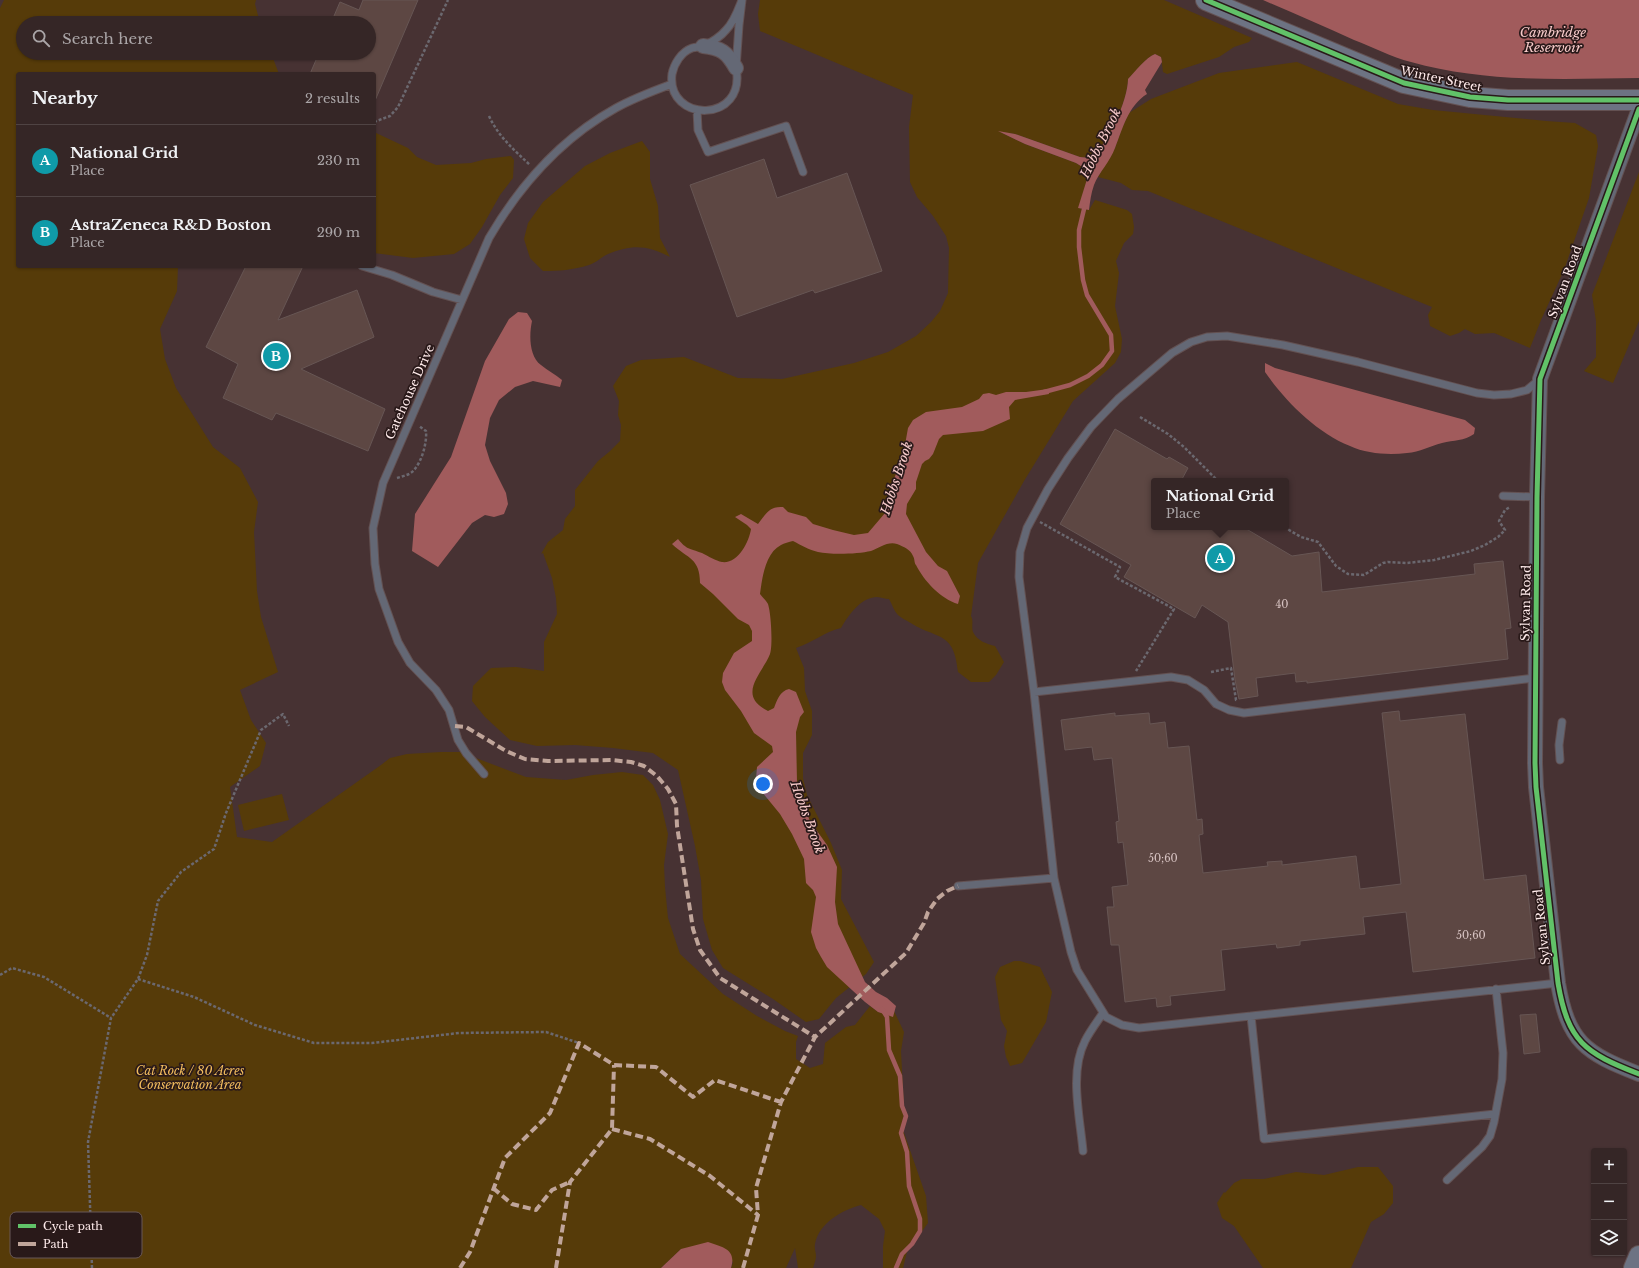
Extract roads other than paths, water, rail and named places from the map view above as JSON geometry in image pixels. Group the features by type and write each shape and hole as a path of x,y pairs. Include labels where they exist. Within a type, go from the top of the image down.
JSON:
{"street":[{"name":"Winter Street","path":"1206,0 1404,83 1470,97 1508,100 1639,100"},
{"path":"703,46 715,47 726,53 736,68"},
{"name":"Sylvan Road","path":"1639,109 1540,379 1535,678 1536,787 1558,982 1562,1005 1570,1025 1582,1044 1598,1056 1639,1074"},
{"path":"1634,1268 1639,1256"}],"lane":[{"path":"742,0 738,24 736,89 730,99 716,109 708,111 697,110 682,102 677,97 672,84 672,76 676,61 684,53 691,49 703,46 716,39 726,30 734,19 742,0"},
{"name":"Gatehouse Drive","path":"484,774 466,754 458,740 449,710 436,690 410,663 398,642 379,589 374,564 373,535 376,508 382,483 425,389 489,238 502,215 525,184 551,157 576,135 616,108 646,93 672,84"},
{"path":"697,110 698,130 708,152 786,126 803,172"},
{"path":"369,268 392,275 433,292 462,300"},
{"path":"1540,379 1527,390 1511,394 1477,393 1358,362 1283,345 1226,336 1207,337 1191,342 1172,353 1118,399 1092,427 1068,458 1048,489 1027,528 1020,552 1019,577 1034,692 1054,878 1075,964 1106,1017 1122,1025 1138,1028 1558,982"},
{"path":"1502,496 1537,497"},
{"path":"1034,692 1171,677 1188,680 1204,690 1216,704 1229,710 1244,713 1535,678"},
{"path":"1560,760 1559,745 1562,722"},
{"path":"958,886 1054,878"},
{"path":"1447,1180 1482,1147 1490,1136 1496,1114 1502,1079 1503,1053 1496,989"},
{"path":"1083,1150 1076,1082 1077,1065 1084,1042 1103,1013"},
{"path":"1252,1016 1264,1139 1496,1114"}],"water":[{"name":"Cambridge Reservoir","path":"1263,0 1639,0 1639,78 1553,79 1496,77 1439,69 1389,55"},
{"path":"1155,54 1161,57 1162,62 1145,90 1147,94 1135,105 1127,118 1113,153 1096,180 1092,191 1089,210 1078,208 1088,176 1084,168 1076,163 1025,144 998,131 1015,134 1080,157 1090,158 1103,144 1115,122 1124,99 1128,79 1144,61"},
{"path":"518,312 527,313 532,321 530,339 534,356 541,365 562,380 560,387 533,381 515,387 499,400 490,418 485,445 490,461 506,493 508,504 504,514 494,517 485,515 472,523 438,567 412,551 415,514 451,457 485,361 509,319"},
{"path":"1265,363 1275,368 1465,420 1475,428 1474,434 1463,439 1442,443 1407,453 1378,453 1357,449 1325,433 1292,405 1265,372"},
{"path":"1048,389 1049,394 1015,400 1009,407 1010,419 983,431 943,435 939,439 933,454 922,464 916,482 916,489 907,504 906,514 926,552 938,566 947,571 960,596 958,604 939,594 919,571 915,564 914,557 910,552 904,547 894,543 890,543 866,552 837,554 815,551 793,541 784,544 771,554 763,574 760,594 768,604 769,608 771,650 754,684 752,691 754,698 759,705 768,711 774,708 779,696 783,692 789,689 796,692 804,712 800,717 796,732 797,782 802,802 810,821 827,845 837,867 835,902 838,924 865,982 896,1006 893,1017 878,1012 865,1002 827,967 816,948 811,932 816,897 813,890 806,883 804,859 780,814 762,792 756,779 757,767 773,752 772,746 754,733 741,711 725,690 722,682 723,673 734,653 752,641 752,631 749,625 738,619 700,583 698,568 692,560 672,544 678,539 688,548 715,560 728,562 733,560 742,551 748,540 751,529 735,517 741,514 758,524 768,511 778,507 783,507 788,512 806,517 813,524 833,530 854,535 868,533 885,513 890,489 903,456 908,428 913,420 926,412 962,407 979,399 983,394 989,393 996,395 1006,392 1026,392"},
{"path":"708,1242 723,1247 730,1253 732,1257 731,1268 661,1268 681,1249"}],"waterway":[{"name":"Hobbs Brook","path":"1044,392 1070,385 1088,376 1102,365 1112,351 1111,335 1087,295 1083,280 1079,247 1079,230 1085,205"},
{"name":"Hobbs Brook","path":"882,1009 887,1017 889,1050 900,1076 902,1106 906,1116 901,1133 907,1152 909,1186 920,1219 920,1231 912,1244 902,1254 896,1268"}],"place":[{"name":"AstraZeneca R&D Boston","path":"276,356"},
{"name":"National Grid","path":"1220,558"}],"park label":[{"name":"Cat Rock / 80 Acres Conservation Area","path":"190,1078"}]}
